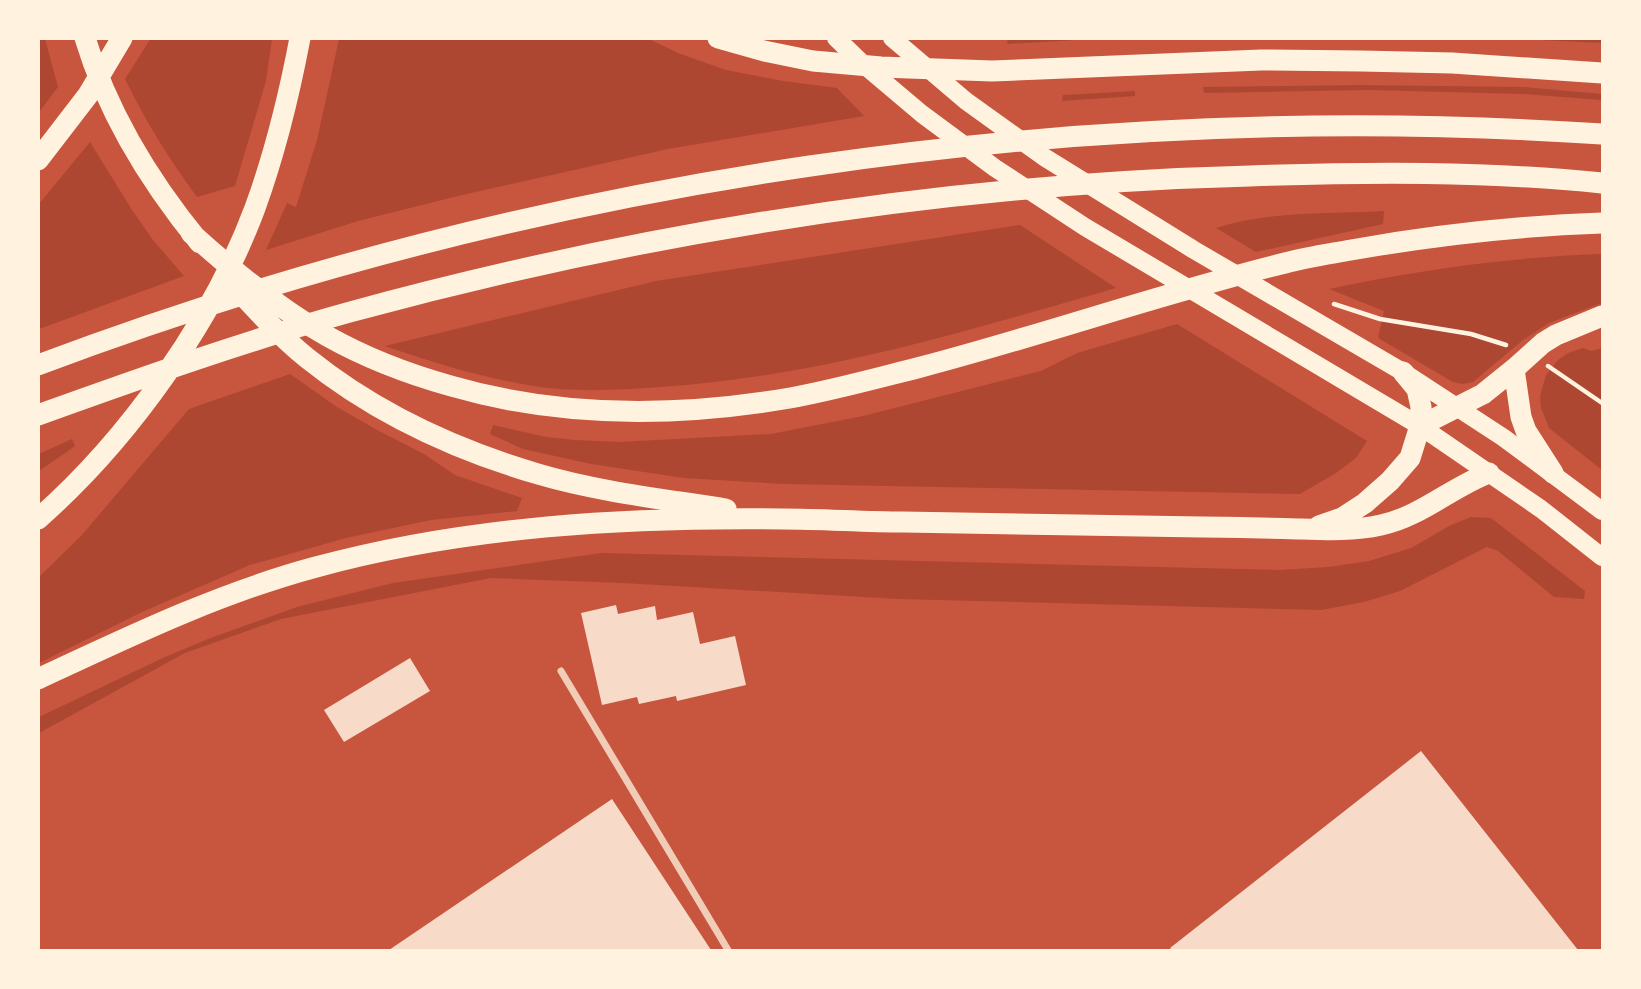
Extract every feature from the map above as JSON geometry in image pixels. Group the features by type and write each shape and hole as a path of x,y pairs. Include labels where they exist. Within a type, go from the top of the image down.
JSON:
{"highway":[{"path":"85,38 108,99 136,154 191,233 234,285 284,338 307,358 372,403 481,455 540,475 620,492 783,519"},
{"path":"38,160 88,95 122,38"},
{"path":"38,519 104,454 141,408 176,358 222,282 254,210 271,161 293,77 300,38"},
{"path":"718,38 813,61 881,67 992,71 1261,60 1452,63 1602,73"},
{"path":"38,365 247,293 388,253 602,202 752,175 917,152 1083,136 1246,128 1417,126 1602,134"},
{"path":"38,415 207,356 349,313 529,268 718,229 964,194 1210,177 1437,175 1602,183"},
{"path":"191,233 277,304 330,337 395,368 503,400 582,410 667,410 751,403 843,387 1289,261 1474,231 1602,223"},
{"path":"1420,426 1483,394 1556,335 1602,316"},
{"path":"1514,369 1521,417 1526,431 1553,473"},
{"path":"1307,529 1342,518 1379,492 1410,458 1420,426 1421,407 1417,389 1403,372"},
{"path":"38,679 204,605 267,582 359,556 492,533 652,520 783,519 1340,531 1390,523 1409,516 1471,480 1489,473"}],"main road":[{"path":"836,38 922,114 995,168 1085,226 1420,426 1541,509 1602,557"},
{"path":"892,38 966,101 1044,157 1183,243 1403,372 1553,473 1602,511"}],"street":[{"path":"561,671 728,950"}],"path":[{"path":"1329,303 1380,319 1471,334 1511,347"},
{"path":"1541,362 1602,403"}],"shaded area":[{"path":"39,38 45,39 58,87 39,112"},
{"path":"151,38 272,39 266,81 235,186 197,197 150,125 125,79"},
{"path":"1008,38 1094,39 1007,44"},
{"path":"339,39 649,39 678,53 726,70 837,88 864,116 668,149 462,195 358,221 266,250 287,203 296,207 317,140"},
{"path":"1519,39 1602,39 1602,43"},
{"path":"1203,87 1523,87 1602,94 1602,100 1523,94 1369,90 1204,93"},
{"path":"1135,91 1135,96 1062,101 1063,95"},
{"path":"90,142 153,240 184,276 39,329 39,204"},
{"path":"1384,211 1383,224 1256,252 1216,228 1278,216"},
{"path":"1020,225 1116,288 947,336 834,363 719,382 660,387 594,390 544,388 474,373 385,346 656,281"},
{"path":"1602,254 1602,303 1549,323 1523,340 1473,382 1462,384 1453,382 1378,338 1384,311 1329,289 1465,265"},
{"path":"1177,324 1367,441 1356,458 1300,494 784,484 684,478 591,464 523,449 490,434 493,425 546,437 619,442 771,434 863,416 1041,371 1077,353"},
{"path":"1583,348 1591,351 1602,348 1602,470 1549,428 1541,408 1540,396 1546,375 1558,360"},
{"path":"290,374 337,407 424,454 455,475 522,498 517,511 431,520 346,538 250,565 142,612 39,663 39,577 81,536 189,409"},
{"path":"72,439 75,446 39,471 39,454"},
{"path":"1471,517 1491,518 1585,591 1584,599 1554,597 1498,551 1487,547 1400,591 1364,602 1321,610 898,599 491,578 281,619 185,653 39,733 39,717 165,657 297,607 393,583 601,553 1280,570 1369,561 1411,548"}],"building":[{"path":"616,605 618,614 655,606 657,620 693,612 700,644 735,636 746,685 677,701 676,696 639,704 637,697 602,705 581,613"},
{"path":"410,658 430,691 344,742 324,710"},
{"path":"1421,751 1578,950 1170,948"},
{"path":"612,799 711,950 389,950"}]}
